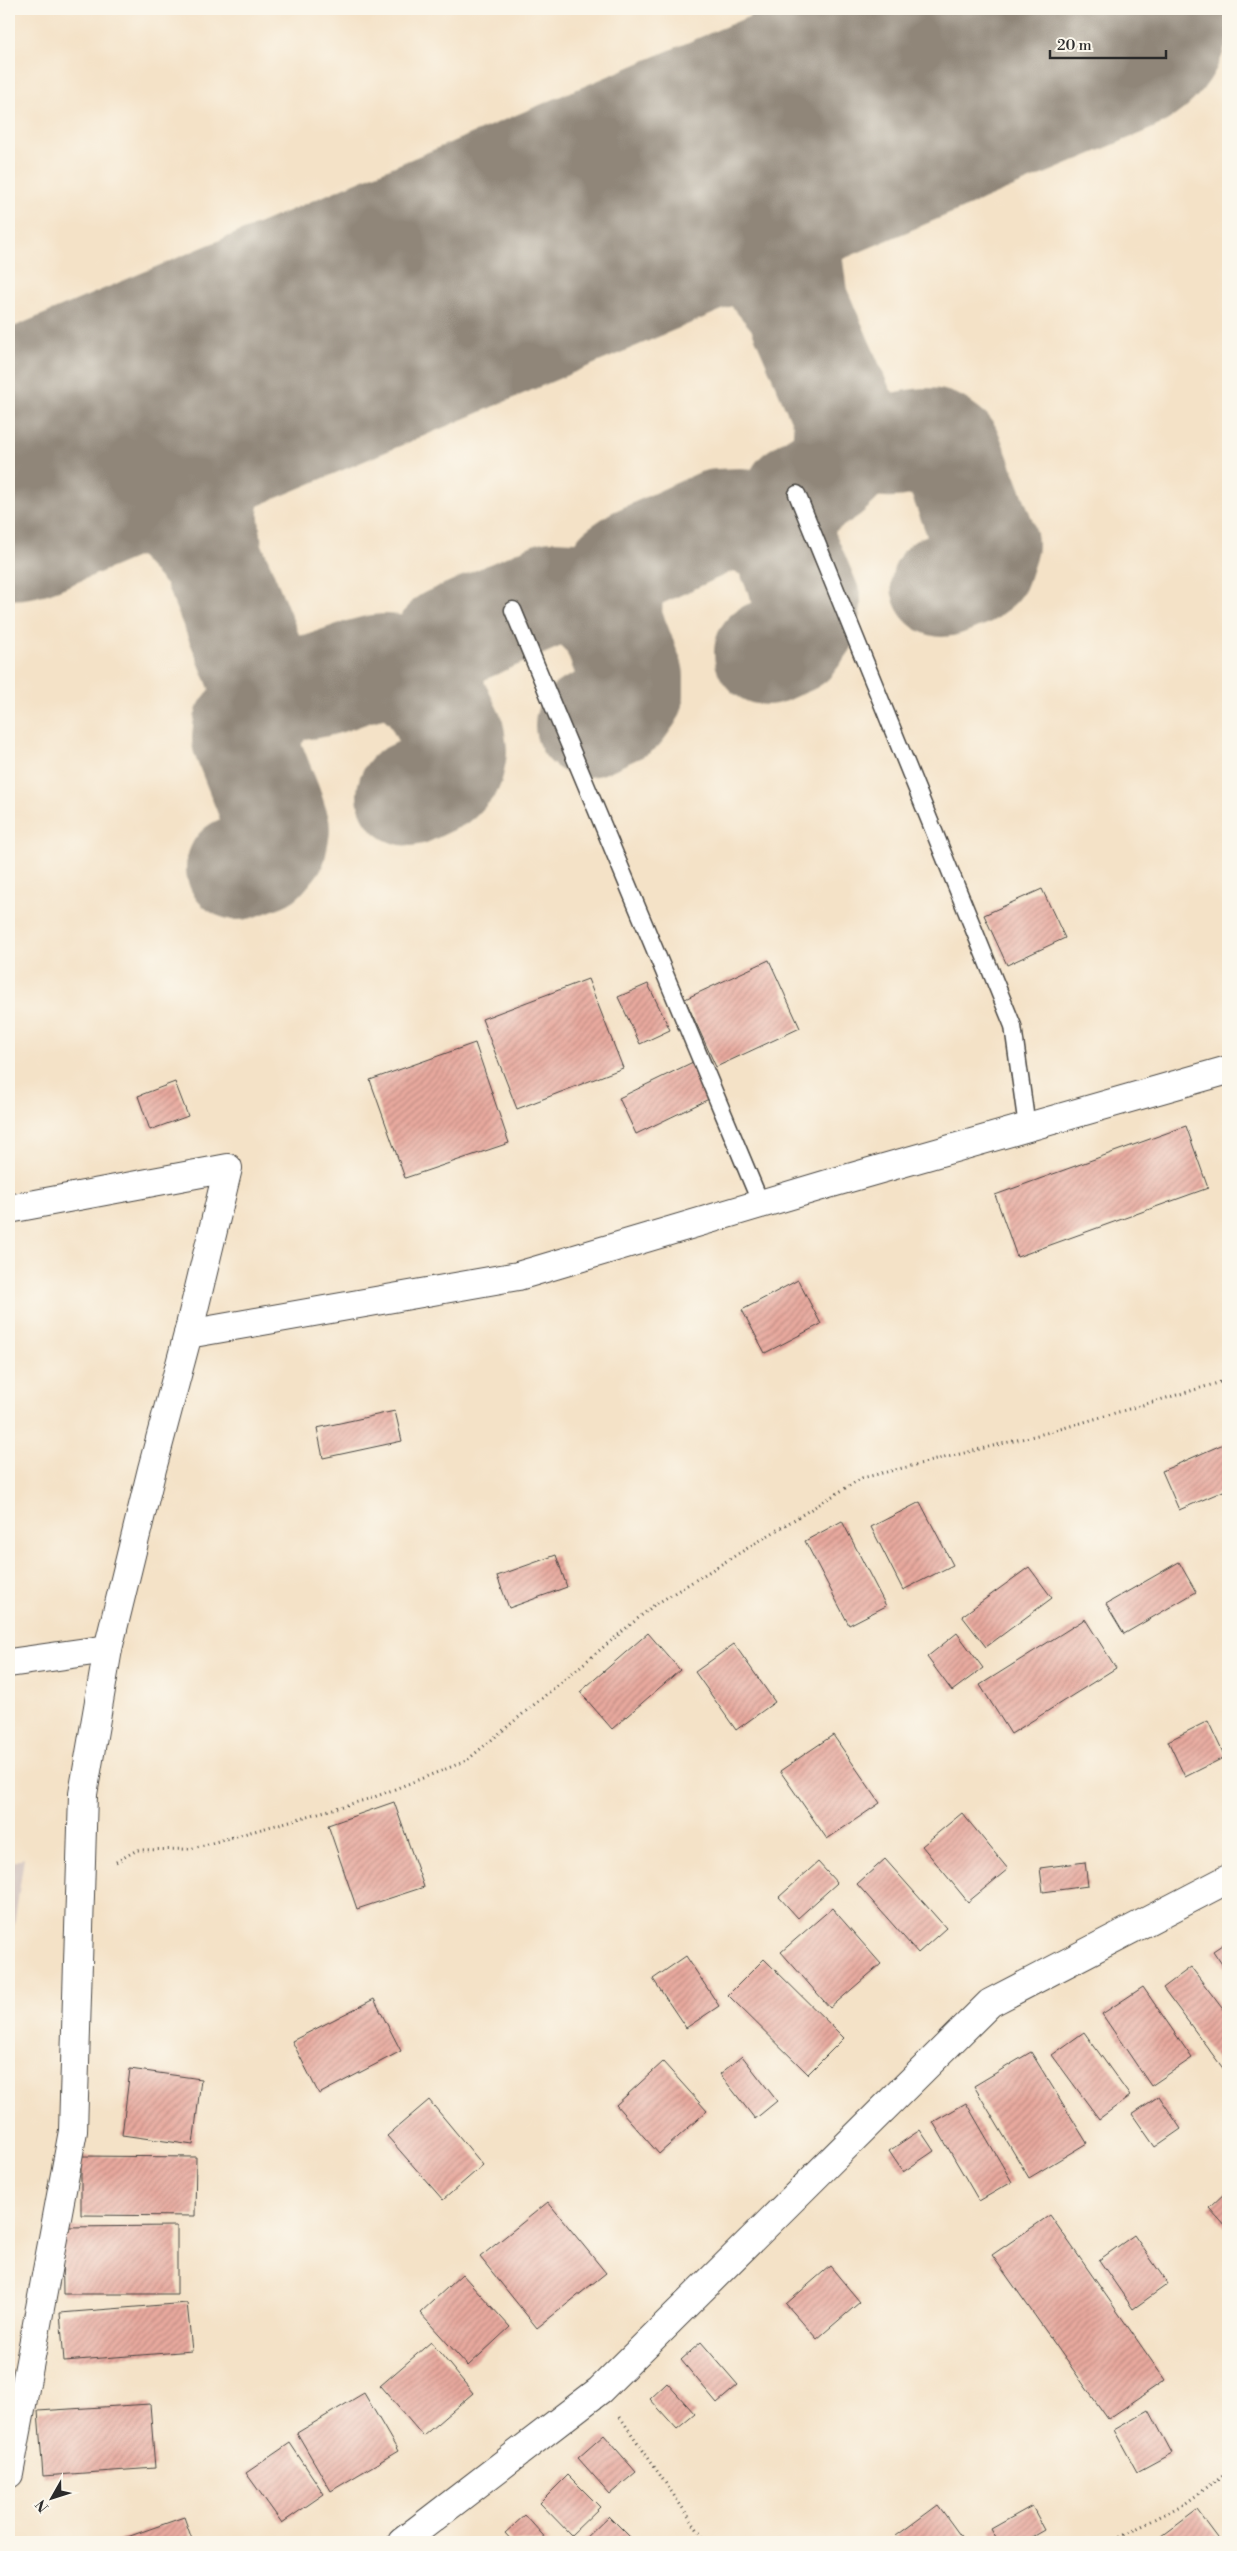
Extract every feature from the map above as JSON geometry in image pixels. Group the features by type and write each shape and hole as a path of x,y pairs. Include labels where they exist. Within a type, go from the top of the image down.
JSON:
{"street":[{"path":"188,1334 518,1276 1228,1070"},
{"path":"9,1209 228,1168 108,1649 83,1794 73,2131 9,2474"},
{"path":"9,1663 108,1649"},
{"path":"402,2542 600,2390 990,2004 1228,1879"}],"lane":[{"path":"797,494 1013,1026 1027,1127"},
{"path":"514,610 761,1204"}],"path":[{"path":"79,1883 137,1850 190,1849 372,1798 466,1761 653,1606 862,1478 1050,1432 1228,1380"},
{"path":"600,2390 654,2464 706,2542"},
{"path":"1111,2542 1186,2503 1228,2472"}],"shaded area":[{"path":"24,1858 9,1960 9,1864"}],"building":[{"path":"1042,889 1065,938 1007,965 984,915"},
{"path":"769,960 800,1028 716,1067 685,999"},
{"path":"588,979 623,1068 517,1109 482,1019"},
{"path":"648,984 670,1030 640,1044 618,997"},
{"path":"475,1043 509,1143 405,1178 370,1080"},
{"path":"693,1062 711,1098 636,1134 619,1098"},
{"path":"175,1082 188,1116 150,1130 138,1096"},
{"path":"1186,1126 1208,1188 1017,1257 995,1195"},
{"path":"798,1280 821,1324 765,1353 742,1310"},
{"path":"395,1411 402,1441 323,1458 317,1428"},
{"path":"1228,1442 1228,1489 1179,1510 1162,1471"},
{"path":"920,1502 953,1565 903,1590 871,1527"},
{"path":"842,1521 886,1606 849,1625 805,1541"},
{"path":"556,1555 567,1587 509,1608 497,1576"},
{"path":"1179,1562 1196,1592 1124,1634 1106,1604"},
{"path":"1029,1567 1052,1598 986,1647 962,1616"},
{"path":"1085,1619 1116,1668 1011,1734 980,1685"},
{"path":"648,1633 680,1670 612,1729 580,1692"},
{"path":"957,1633 983,1668 952,1691 927,1657"},
{"path":"734,1644 775,1702 736,1730 695,1672"},
{"path":"1208,1721 1225,1757 1185,1777 1168,1741"},
{"path":"833,1735 880,1803 827,1839 780,1771"},
{"path":"394,1802 424,1887 357,1909 328,1825"},
{"path":"962,1813 1008,1869 968,1902 922,1846"},
{"path":"885,1859 946,1928 918,1953 857,1884"},
{"path":"818,1862 837,1883 798,1918 779,1897"},
{"path":"1085,1862 1088,1886 1043,1892 1040,1868"},
{"path":"832,1908 881,1964 830,2008 781,1952"},
{"path":"1228,1941 1228,1973 1213,1951"},
{"path":"686,1956 719,2006 686,2028 653,1979"},
{"path":"764,1959 844,2038 808,2074 728,1995"},
{"path":"1191,1967 1228,2016 1228,2075 1163,1988"},
{"path":"1143,1987 1192,2058 1151,2086 1102,2014"},
{"path":"374,1999 401,2051 319,2094 292,2041"},
{"path":"1084,2032 1130,2096 1099,2119 1052,2055"},
{"path":"1031,2052 1087,2143 1029,2178 974,2086"},
{"path":"742,2056 777,2101 755,2119 720,2074"},
{"path":"663,2062 707,2111 659,2154 616,2105"},
{"path":"130,2069 201,2079 193,2145 122,2135"},
{"path":"1159,2096 1181,2129 1155,2147 1132,2114"},
{"path":"429,2100 483,2165 443,2200 387,2136"},
{"path":"966,2103 1012,2182 979,2201 933,2122"},
{"path":"920,2130 934,2151 903,2172 889,2151"},
{"path":"81,2156 196,2157 195,2216 81,2215"},
{"path":"1228,2190 1228,2229 1209,2208"},
{"path":"548,2202 606,2273 537,2328 480,2257"},
{"path":"1050,2215 1165,2380 1108,2419 992,2255"},
{"path":"177,2226 177,2294 63,2294 62,2227"},
{"path":"1134,2235 1168,2284 1133,2309 1099,2260"},
{"path":"830,2266 860,2302 817,2339 786,2304"},
{"path":"462,2274 510,2327 468,2366 420,2313"},
{"path":"187,2303 192,2351 64,2361 60,2313"},
{"path":"431,2342 473,2393 423,2436 380,2386"},
{"path":"701,2342 738,2385 717,2403 681,2360"},
{"path":"667,2383 695,2414 677,2429 650,2399"},
{"path":"364,2393 398,2451 331,2491 297,2433"},
{"path":"150,2404 155,2468 43,2476 38,2411"},
{"path":"1149,2410 1172,2453 1137,2472 1114,2430"},
{"path":"604,2435 636,2472 610,2494 578,2458"},
{"path":"290,2443 324,2494 282,2523 246,2473"},
{"path":"568,2475 600,2507 571,2535 540,2503"},
{"path":"938,2505 965,2542 901,2542 896,2536"},
{"path":"1032,2506 1045,2530 1024,2542 998,2542 991,2529"},
{"path":"1197,2510 1221,2542 1154,2542"},
{"path":"525,2515 549,2542 513,2542 505,2533"},
{"path":"609,2516 635,2542 582,2542"},
{"path":"184,2517 193,2542 113,2542"}],"taxiway":[{"path":"766,653 792,642 805,625 809,603 782,540 781,523 797,494 828,474 839,464 844,449 846,418 796,302 789,248 798,197 829,148 877,104"},
{"path":"608,217 650,212 707,223 751,249 796,302"},
{"path":"238,868 264,858 275,845 278,829 244,739 245,728 265,707 267,693 211,557 204,494 216,435 240,394 292,351"},
{"path":"846,418 858,431 874,442 896,445 930,440 939,443 950,451 986,544 979,566 967,576 943,585"},
{"path":"9,475 84,475 130,488 167,509 211,557"},
{"path":"587,725 622,709 632,695 632,677 610,621 611,588 619,570 635,559 718,521 742,520 762,527 782,540"},
{"path":"409,794 440,779 452,766 455,751 453,736 432,693 434,658 448,639 553,593 573,594 589,602 610,621"},
{"path":"258,669 285,685 308,687 369,669 391,666 411,674 432,693"}],"runway":[{"path":"9,470 1101,9"}]}
